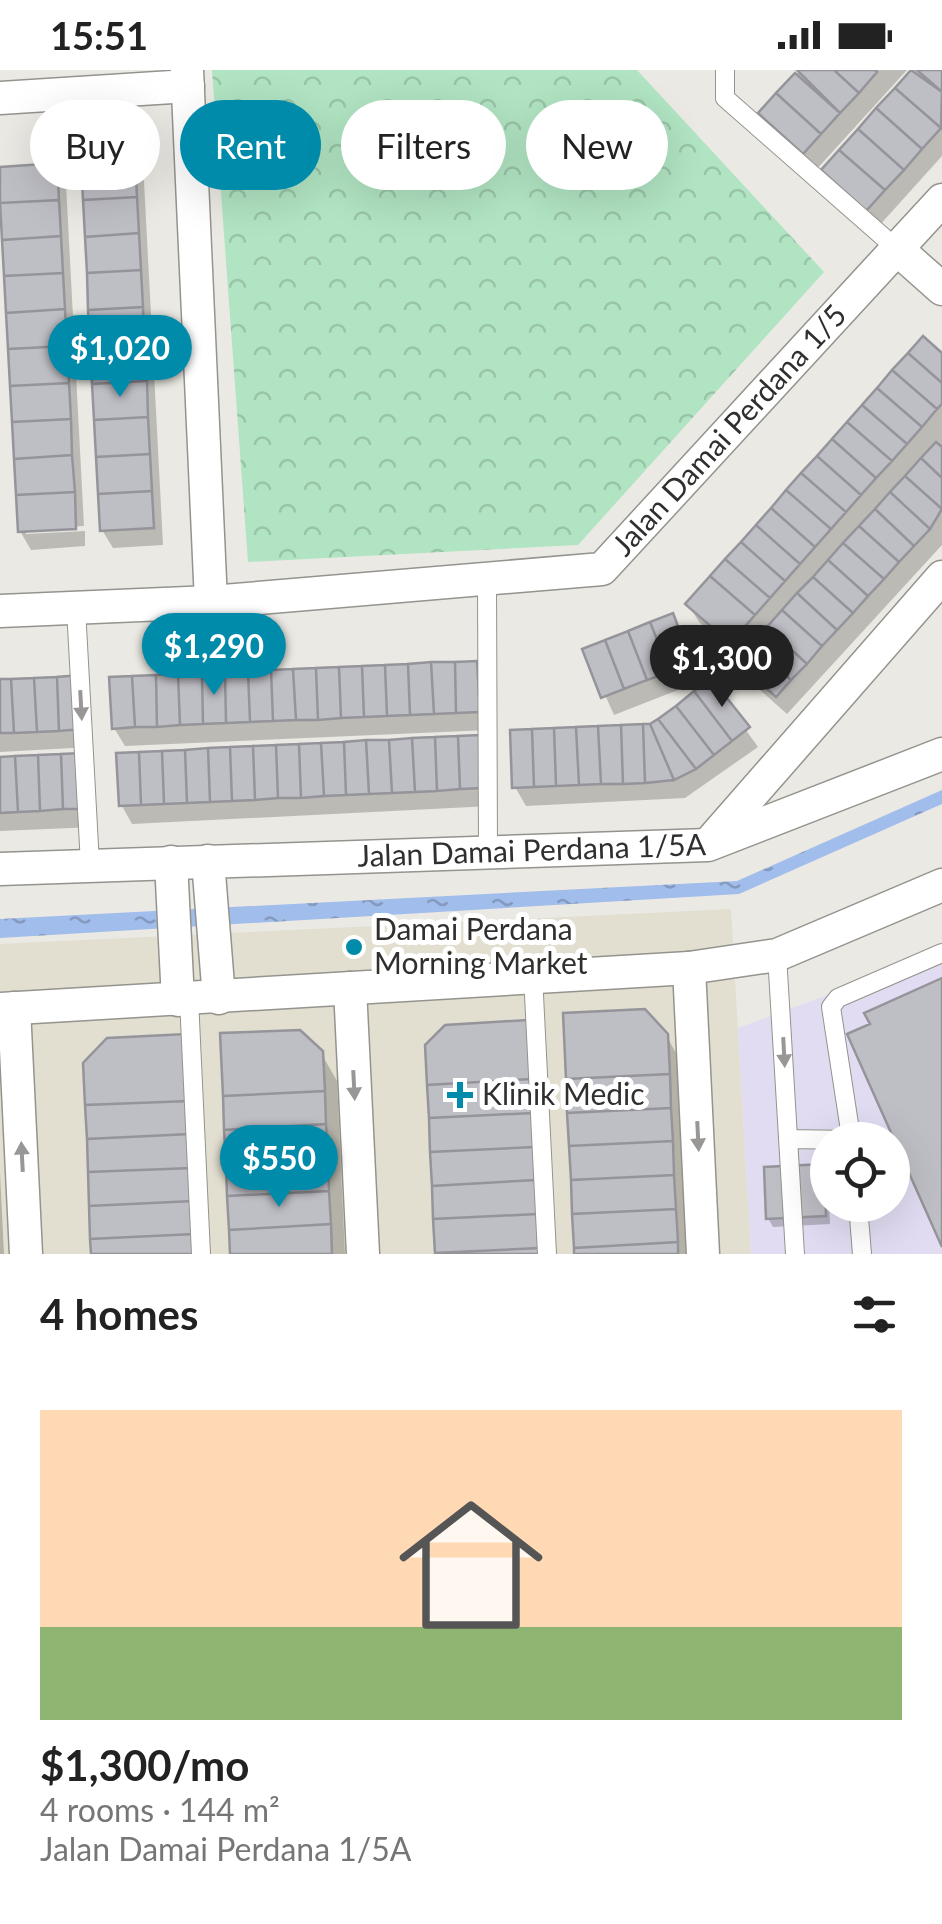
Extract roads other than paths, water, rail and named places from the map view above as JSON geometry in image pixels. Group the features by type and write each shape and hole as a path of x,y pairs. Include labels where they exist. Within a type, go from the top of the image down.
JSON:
{"street":[{"path":"0,98 188,78 210,602"},
{"name":"Jalan Damai Perdana 1/5","path":"0,611 210,602 602,568 942,200"},
{"path":"897,249 942,289"},
{"name":"Jalan Damai Perdana 1/5A","path":"0,869 90,864 172,874 209,873 488,852 708,845 942,577"},
{"path":"708,845 942,754"},
{"path":"195,999 213,929 209,873"},
{"path":"172,874 174,933 195,999"},
{"path":"26,1254 7,1009 690,968 777,955 942,884"},
{"path":"690,968 703,1254"},
{"path":"350,988 362,1254"}],"lane":[{"path":"725,70 725,98 897,249"},
{"path":"486,581 488,852"},
{"path":"76,608 90,864"},
{"path":"848,1122 831,1007 838,998 942,952"},
{"path":"777,955 795,1254"},
{"path":"533,975 547,1254"},
{"path":"195,999 201,1254"},
{"path":"788,1139 810,1139"},
{"path":"859,1222 862,1254"}],"water":[{"path":"942,790 942,804 739,894 0,938 0,919 737,881"}],"place":[{"name":"Damai Perdana Morning Market","path":"354,947"},
{"name":"Klinik Medic","path":"460,1095"}]}
